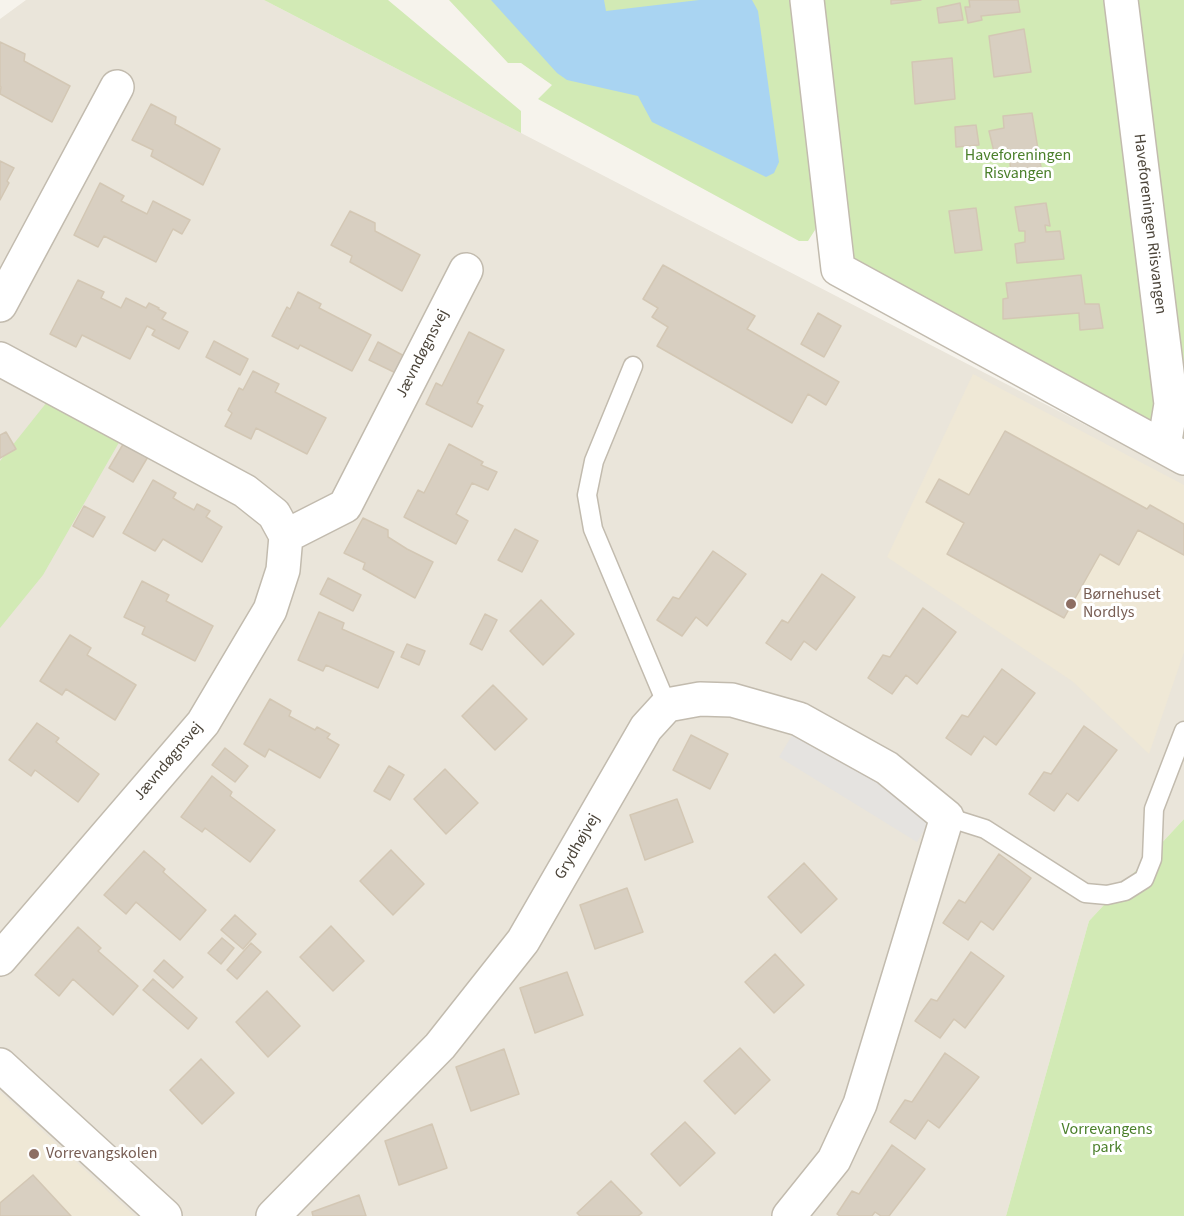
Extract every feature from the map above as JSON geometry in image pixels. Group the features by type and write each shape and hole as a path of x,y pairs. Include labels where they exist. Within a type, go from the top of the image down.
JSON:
{"street":[{"path":"807,0 838,269 1174,453"},
{"name":"Haveforeningen Riisvangen","path":"1121,0 1171,404 1174,453"},
{"path":"0,305 117,87"},
{"name":"Jævndøgnsvej","path":"0,959 203,723 270,610 283,570 286,536 345,507 466,270"},
{"path":"0,359 245,491 274,514 286,536"},
{"path":"667,705 700,699 732,700 799,719 887,768 947,817 860,1104 834,1160 789,1216"},
{"name":"Grydhøjvej","path":"273,1216 440,1046 523,941 646,728 667,705"},
{"path":"0,1065 165,1216"}],"lane":[{"path":"633,366 594,461 587,495 593,529 667,705"},
{"path":"947,817 985,829 1085,893 1107,895 1125,891 1144,879 1152,859 1154,809 1184,731"}],"shaded area":[{"path":"26,0 264,0 1184,476 1184,819 1089,921 1006,1216 0,1216 0,19"},
{"name":"Børnehuset Nordlys","path":"973,374 1184,485 1184,652 1149,754 1072,681 887,557"},
{"path":"797,727 935,812 917,842 779,757"},
{"name":"Vorrevangskolen","path":"0,1092 135,1216 0,1216"}],"green space":[{"path":"264,0 388,0 521,111 521,133"},
{"path":"449,0 796,0 820,208 815,230 808,241 799,241 538,99 552,85 521,63 508,63"},
{"name":"Haveforeningen Risvangen","path":"821,0 1184,0 1184,444 853,262"},
{"path":"47,402 121,439 43,575 0,628 0,461"},
{"name":"Vorrevangens park","path":"1184,819 1184,1216 1006,1216 1089,921"}],"water":[{"path":"491,0 604,0 606,11 699,0 752,0 758,11 779,162 774,173 766,177 652,122 638,96 567,80 557,73"}],"building":[{"path":"891,0 921,0 891,4"},
{"path":"969,0 1018,0 1020,12 981,16 982,20 968,23 965,7 970,7"},
{"path":"960,3 963,20 939,23 937,8"},
{"path":"1024,29 1031,72 994,77 989,36"},
{"path":"0,42 25,54 24,61 70,86 52,122 0,94"},
{"path":"952,58 955,99 915,104 912,62"},
{"path":"151,104 176,117 175,124 220,149 203,185 151,156 153,150 132,140"},
{"path":"1032,113 1041,167 1011,171 1008,149 994,152 989,131 1004,128 1003,116"},
{"path":"976,125 979,145 956,147 955,127"},
{"path":"0,161 14,168 0,200"},
{"path":"100,183 124,196 121,201 147,214 153,201 190,220 182,234 173,229 156,262 104,236 98,247 74,235"},
{"path":"1046,203 1050,226 1045,225 1046,232 1060,231 1064,259 1017,263 1015,244 1025,242 1025,231 1019,231 1015,207"},
{"path":"976,208 982,250 955,253 949,211"},
{"path":"350,211 375,223 375,231 420,255 402,291 350,262 352,256 331,245"},
{"path":"663,265 755,316 747,329 839,382 826,405 808,394 792,423 657,346 668,327 652,317 658,308 643,299"},
{"path":"1081,275 1085,304 1099,304 1103,328 1080,330 1079,313 1003,319 1003,299 1008,298 1006,283"},
{"path":"78,280 104,292 101,298 121,308 126,298 146,308 149,303 159,308 166,313 162,319 188,332 179,349 152,335 155,330 147,326 130,359 82,335 76,347 50,334"},
{"path":"298,292 321,304 319,308 371,335 352,371 300,345 298,349 272,336 287,307 290,309"},
{"path":"818,313 841,326 824,357 801,344"},
{"path":"469,332 504,350 477,403 483,406 472,427 426,404 436,383 442,386"},
{"path":"214,341 248,359 240,375 206,357"},
{"path":"378,342 408,358 400,375 369,360"},
{"path":"253,371 279,384 275,392 326,418 307,454 256,428 251,439 225,426 232,413 228,410 239,388 243,390"},
{"path":"1005,431 1147,509 1150,505 1184,524 1184,555 1138,530 1119,565 1100,554 1064,618 947,554 964,523 926,502 939,479 969,495"},
{"path":"6,432 16,449 0,458 0,435"},
{"path":"125,441 149,455 133,482 109,468"},
{"path":"449,444 483,462 481,465 497,472 488,490 472,483 456,514 468,521 456,544 404,517 418,490 424,493"},
{"path":"153,480 176,493 173,498 194,510 197,504 210,511 206,517 222,527 202,562 163,539 155,551 123,533"},
{"path":"84,506 105,517 93,537 73,526"},
{"path":"363,518 388,530 388,537 433,562 415,598 363,569 365,563 344,553"},
{"path":"515,529 538,541 522,572 498,560"},
{"path":"713,551 746,574 707,626 696,617 682,636 657,620 673,597 679,599"},
{"path":"822,574 855,597 816,650 804,641 791,660 766,643 782,620 788,623"},
{"path":"328,578 361,595 353,611 320,594"},
{"path":"142,581 169,595 166,601 213,626 195,661 142,634 145,627 124,617"},
{"path":"541,600 574,634 543,665 510,631"},
{"path":"923,608 956,632 917,684 906,675 892,694 868,678 883,655 890,657"},
{"path":"319,612 344,623 342,629 394,652 378,688 326,665 323,671 298,660"},
{"path":"485,614 497,620 482,650 470,644"},
{"path":"70,635 91,648 87,655 136,685 115,720 66,689 62,695 40,681"},
{"path":"407,644 425,651 419,665 401,657"},
{"path":"1002,669 1035,693 996,745 984,736 971,755 946,738 962,715 968,717"},
{"path":"493,685 527,719 495,750 462,716"},
{"path":"270,699 291,711 289,716 315,730 317,727 330,734 327,738 339,745 320,778 269,749 265,757 244,744"},
{"path":"37,723 59,738 56,742 99,774 78,802 35,770 31,776 9,760"},
{"path":"1084,726 1117,750 1078,801 1067,793 1054,811 1029,794 1044,772 1051,774"},
{"path":"691,735 728,754 710,789 673,770"},
{"path":"225,748 248,766 235,782 212,765"},
{"path":"389,766 404,775 390,800 374,791"},
{"path":"445,769 478,803 446,834 414,799"},
{"path":"212,776 232,792 230,796 275,830 250,862 205,828 202,832 181,817"},
{"path":"677,799 693,842 645,860 630,815"},
{"path":"391,850 424,884 393,915 360,881"},
{"path":"144,851 165,869 163,872 206,910 180,940 136,902 126,914 104,895"},
{"path":"999,854 1031,878 993,930 981,921 968,940 943,923 959,900 965,903"},
{"path":"804,863 837,899 801,933 768,897"},
{"path":"627,888 643,932 595,949 580,905"},
{"path":"235,915 256,934 243,949 221,930"},
{"path":"331,926 364,961 333,991 300,957"},
{"path":"78,927 101,948 98,951 138,986 113,1015 73,979 59,996 35,975"},
{"path":"222,938 234,948 221,964 208,953"},
{"path":"251,943 261,952 237,979 227,970"},
{"path":"971,952 1004,976 965,1028 954,1019 940,1038 915,1021 931,999 937,1001"},
{"path":"775,954 804,985 774,1013 745,982"},
{"path":"164,960 183,977 173,988 154,971"},
{"path":"567,972 583,1015 535,1033 520,988"},
{"path":"153,979 197,1018 188,1029 143,990"},
{"path":"267,991 300,1026 268,1057 236,1022"},
{"path":"740,1048 770,1080 735,1114 704,1081"},
{"path":"504,1049 519,1094 471,1111 456,1067"},
{"path":"945,1053 979,1077 939,1128 928,1120 915,1139 890,1122 905,1100 912,1102"},
{"path":"201,1059 234,1093 202,1124 170,1090"},
{"path":"685,1122 715,1153 680,1186 651,1154"},
{"path":"432,1124 447,1168 399,1185 385,1141"},
{"path":"892,1145 925,1169 889,1216 881,1216 875,1212 872,1216 840,1216 837,1214 852,1191 859,1194"},
{"path":"33,1175 71,1216 0,1216 0,1203"},
{"path":"611,1181 642,1213 638,1216 580,1216 577,1213"},
{"path":"359,1195 366,1216 313,1216 312,1212"}],"place":[{"name":"Børnehuset Nordlys","path":"1071,604"},
{"name":"Vorrevangskolen","path":"34,1154"}]}
